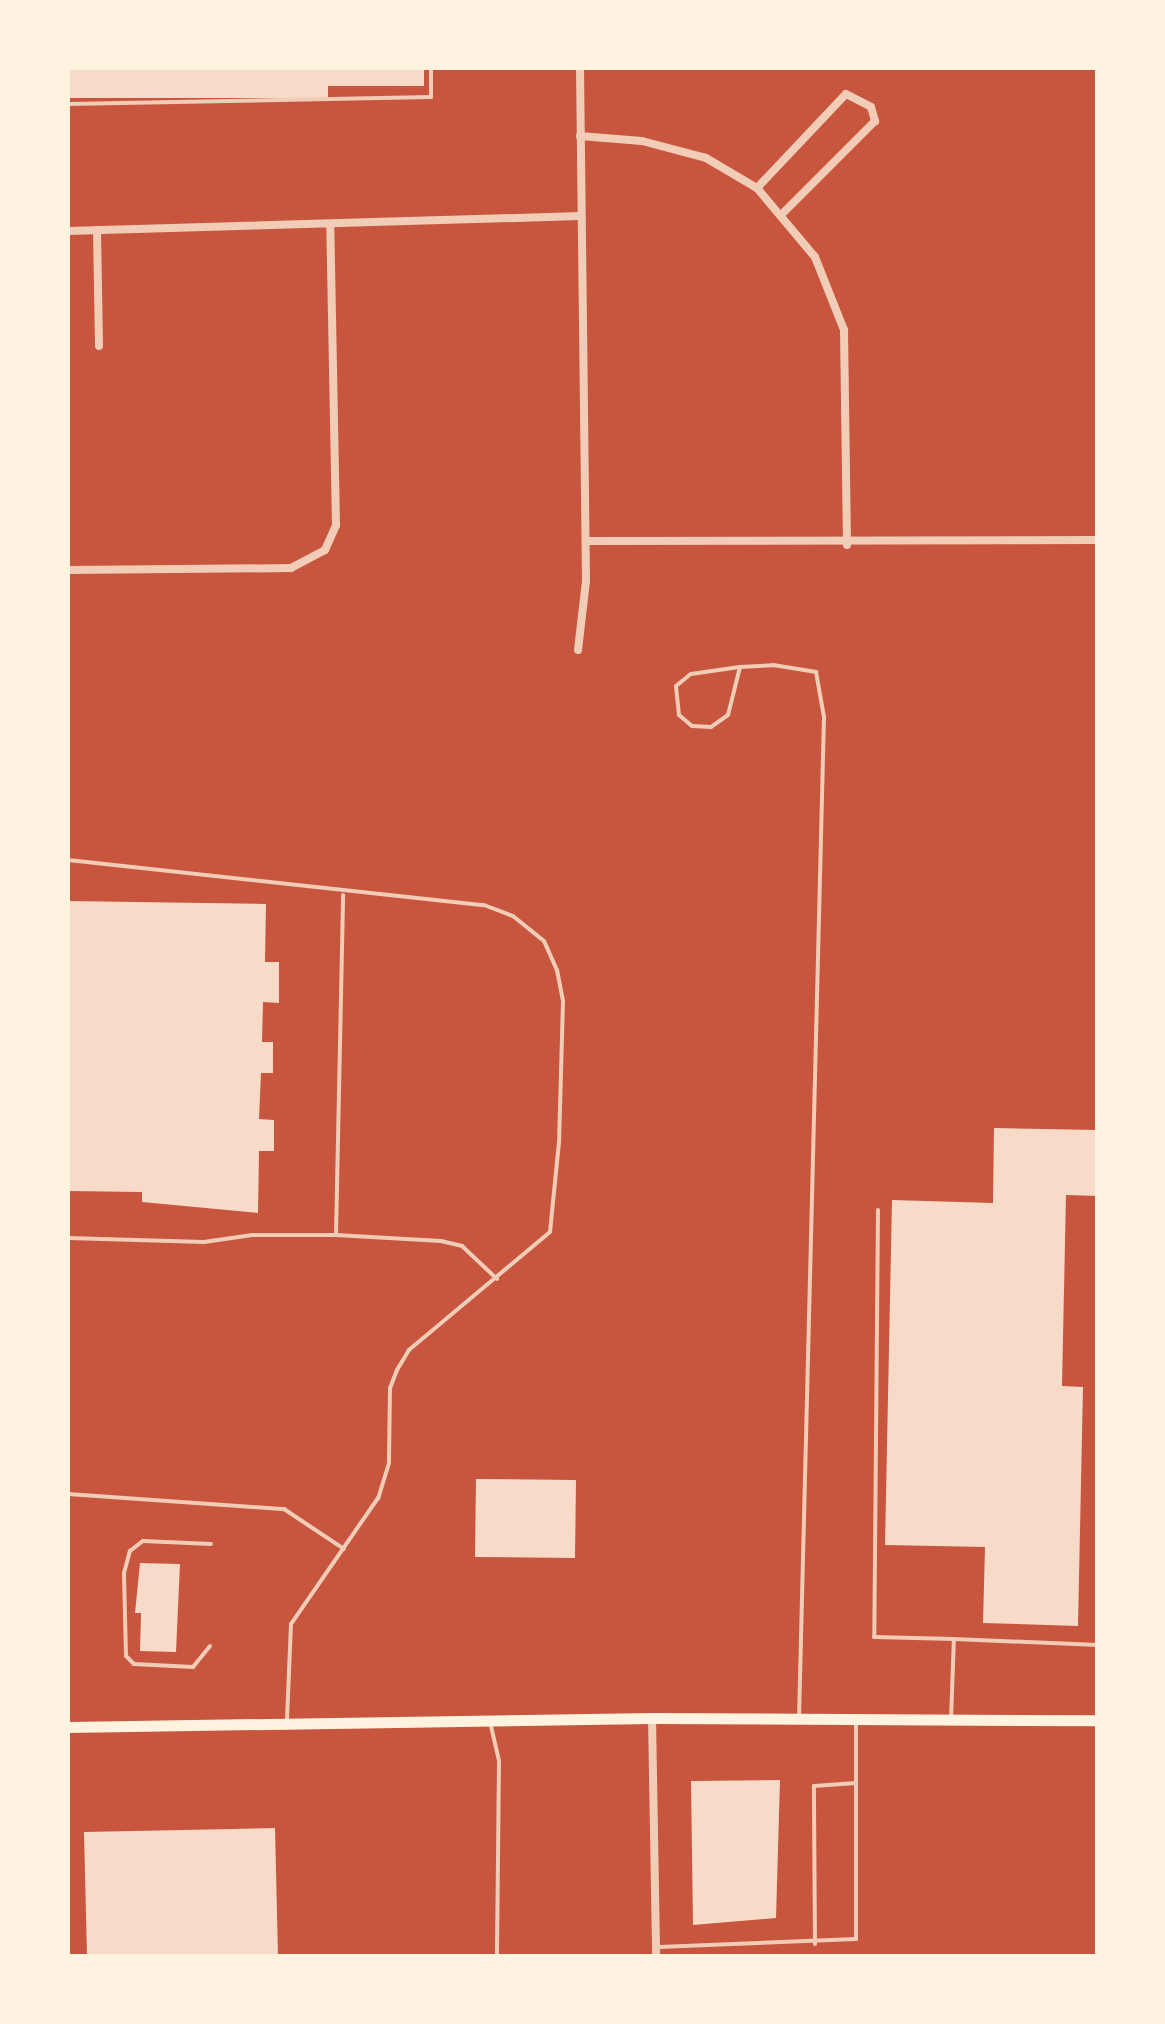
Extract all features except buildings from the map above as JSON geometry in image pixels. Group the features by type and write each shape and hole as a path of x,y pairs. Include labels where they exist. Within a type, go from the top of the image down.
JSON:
{"main road":[{"path":"68,1728 652,1718 1098,1720"}],"street":[{"path":"578,650 586,541 580,68"},
{"path":"757,188 846,94 872,107 875,121 784,212"},
{"path":"580,136 670,146 706,158 757,188 784,212 815,257 844,330 848,544"},
{"path":"68,231 581,216"},
{"path":"68,570 291,568 325,550 336,525 330,224"},
{"path":"97,230 99,346"},
{"path":"586,541 848,544 1098,540"},
{"path":"652,1718 655,1952"}],"lane":[{"path":"68,104 431,97 431,68"},
{"path":"740,667 728,716 711,726 692,726 679,714 676,686 691,674 740,667 816,672 824,717 799,1717"},
{"path":"68,860 484,906 513,916 544,942 557,970 563,1001 557,1200 541,1245 409,1350 397,1370 390,1388 389,1463 378,1498 291,1624 286,1724"},
{"path":"336,1235 344,892"},
{"path":"878,1210 874,1637 1098,1645"},
{"path":"68,1238 204,1242 252,1234 336,1235 462,1246 498,1279"},
{"path":"68,1494 284,1509 344,1548"},
{"path":"210,1646 193,1667 134,1664 126,1656 124,1573 130,1551 143,1541 211,1544"},
{"path":"951,1718 954,1639"},
{"path":"655,1952 845,1944 859,1930 856,1717"},
{"path":"490,1721 499,1761 497,1956"},
{"path":"815,1944 814,1786 857,1782"}]}
